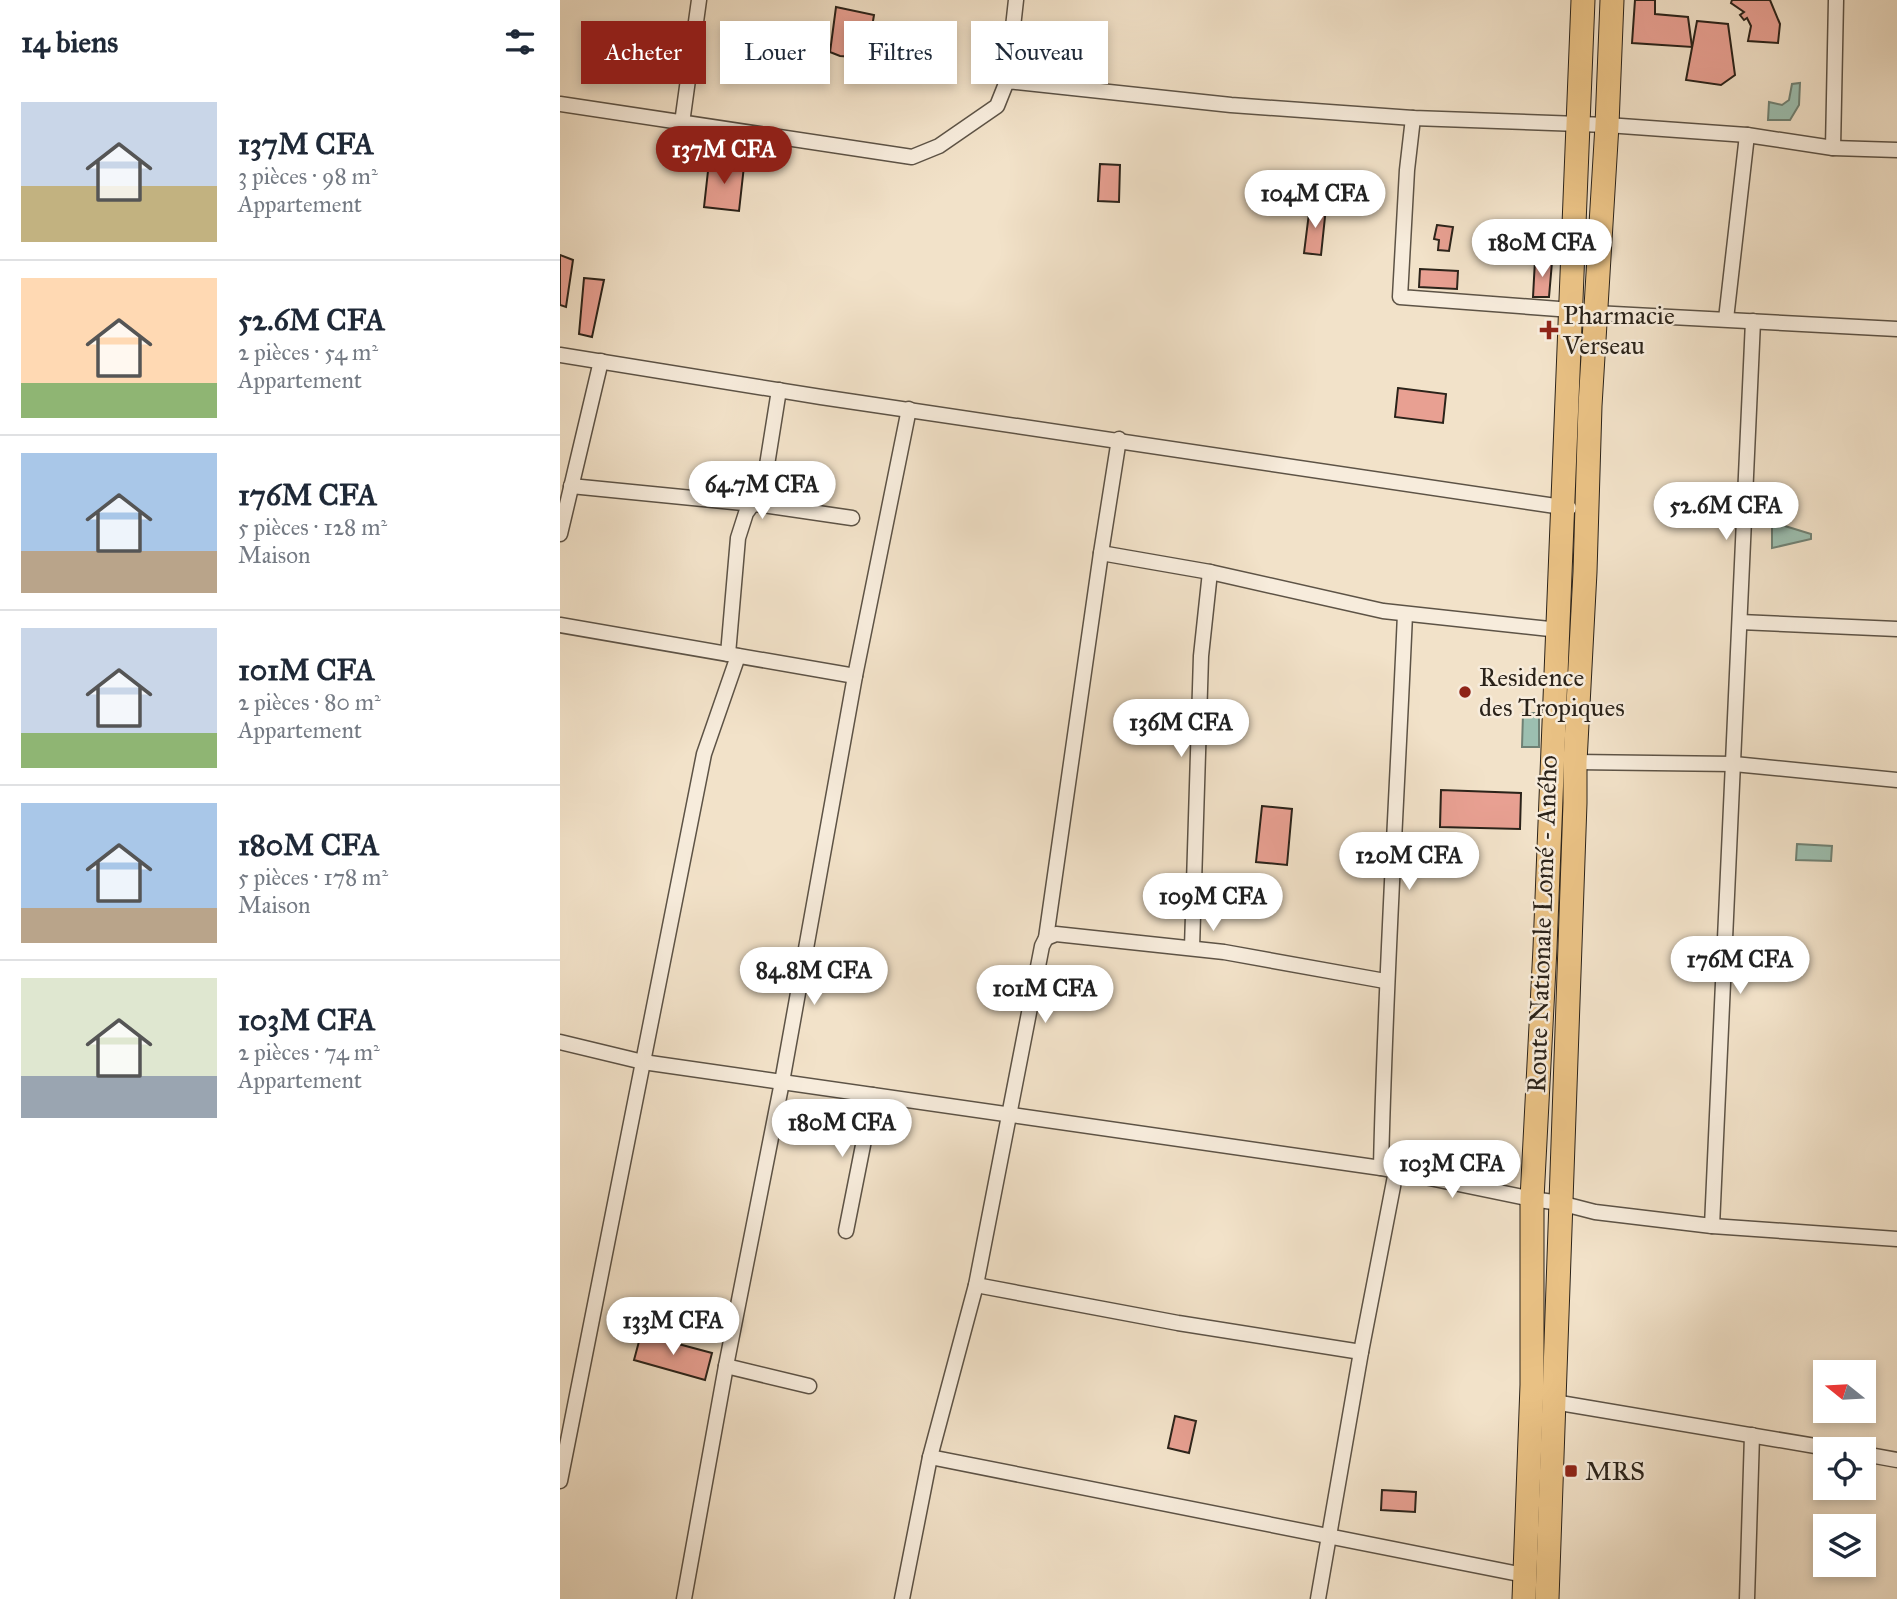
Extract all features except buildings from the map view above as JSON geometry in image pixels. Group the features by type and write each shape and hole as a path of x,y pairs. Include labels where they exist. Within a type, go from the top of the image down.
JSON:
{"highway":[{"name":"Route Nationale Lomé - Aného","path":"1547,1599 1575,762 1588,510 1580,125 1583,0"},
{"name":"Route Nationale Lomé - Aného","path":"1524,1599 1532,1385 1532,1199 1564,508 1583,311 1607,125 1612,0"}],"street":[{"path":"682,123 699,0"},
{"path":"1014,21 1016,0"},
{"path":"1833,148 1836,0"},
{"path":"560,104 912,157 939,146 997,106 1006,84"},
{"path":"1034,84 1231,106 1413,118 1607,125 1747,135 1833,148 1897,150"},
{"path":"1413,118 1399,297 1583,311 1897,329"},
{"path":"1726,320 1747,135"},
{"path":"1712,1226 1753,321"},
{"path":"560,355 1588,510"},
{"path":"560,534 601,361"},
{"path":"560,1481 704,754 733,655 738,538 743,518 762,494 779,390"},
{"path":"684,1599 726,1366 782,1082 855,676 909,408"},
{"path":"902,1599 930,1457 976,1285 1042,946 1046,938 1119,439"},
{"path":"571,486 852,518"},
{"path":"1101,553 1210,572 1348,604 1405,614 1559,631"},
{"path":"1192,948 1201,656 1210,572"},
{"path":"1318,1599 1331,1538 1389,1170 1385,981 1395,846 1405,614"},
{"path":"1740,622 1897,629"},
{"path":"560,625 855,676"},
{"path":"1575,762 1734,764 1897,780"},
{"path":"1046,938 1056,934 1192,948 1385,981"},
{"path":"560,1041 643,1062 1389,1170 1595,1212 1712,1226 1897,1239"},
{"path":"846,1230 873,1095"},
{"path":"976,1285 1178,1323 1361,1352"},
{"path":"726,1366 809,1386"},
{"path":"1554,1402 1813,1446"},
{"path":"1747,1599 1752,1435"},
{"path":"1876,1456 1897,1460"},
{"path":"930,1457 1524,1575"}],"shaded area":[{"path":"1800,83 1799,105 1790,120 1768,120 1769,102 1782,105 1789,100 1792,84"},
{"path":"1772,522 1811,534 1811,539 1772,548"},
{"path":"1523,713 1539,713 1539,747 1522,747"},
{"path":"1797,844 1832,846 1831,861 1796,860"}],"place":[{"name":"Pharmacie Verseau","path":"1549,330"},
{"name":"Residence des Tropiques","path":"1465,692"},
{"name":"MRS","path":"1571,1471"}]}
